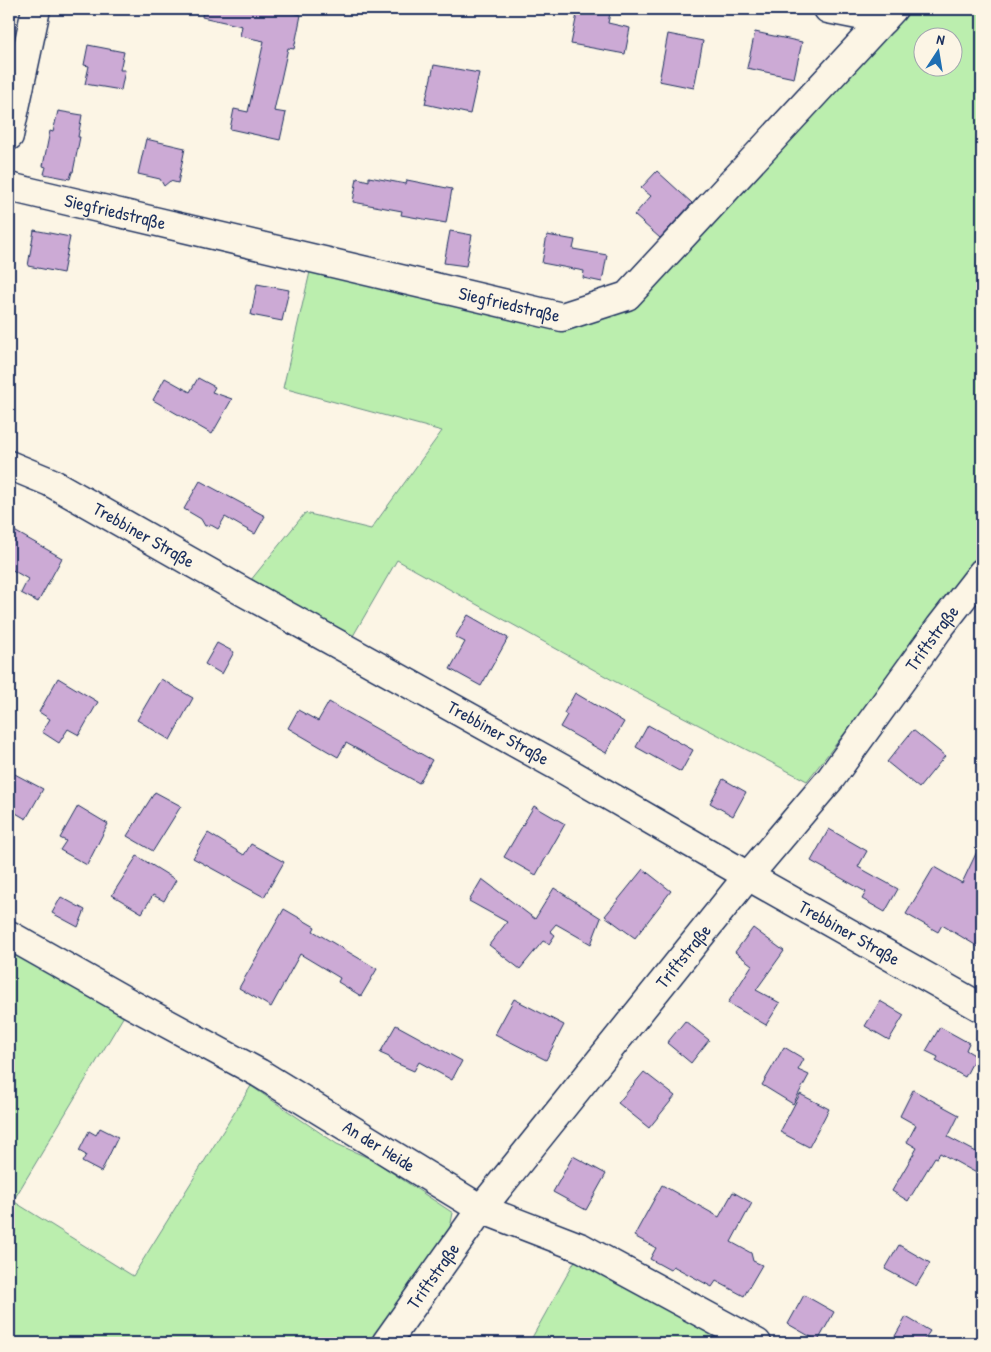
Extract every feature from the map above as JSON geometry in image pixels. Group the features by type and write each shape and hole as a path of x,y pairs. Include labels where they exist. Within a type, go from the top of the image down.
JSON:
{"street":[{"path":"9,136 36,9"},
{"path":"828,9 888,14"},
{"name":"Siegfriedstraße","path":"9,187 562,317 627,296 888,14"},
{"name":"Trebbiner Straße","path":"9,465 50,482 561,768 982,1008"},
{"name":"Triftstraße","path":"386,1343 481,1209 748,876 831,778 982,572"},
{"name":"An der Heide","path":"9,935 130,1004 259,1073 481,1209 582,1248 757,1343"}],"green space":[{"path":"893,9 982,9 982,558 807,781 614,681 397,560 346,648 242,591 305,513 371,529 442,431 283,388 313,259 562,317 627,296"},
{"path":"9,935 131,1004 13,1201 133,1276 251,1086 337,1144 373,1160 453,1213 448,1237 369,1343 9,1343"},
{"path":"582,1248 757,1343 529,1343"}],"building":[{"path":"203,9 278,9 301,15 294,49 288,48 274,111 286,113 280,140 230,129 234,109 248,112 264,41 240,36 242,26 202,17"},
{"path":"578,9 610,13 608,23 630,28 625,54 571,44"},
{"path":"755,32 802,42 794,78 747,68"},
{"path":"668,34 703,41 694,88 659,81"},
{"path":"88,45 124,52 120,70 125,70 121,90 85,84 89,66 84,65"},
{"path":"434,65 479,73 470,114 425,104"},
{"path":"58,111 82,115 78,137 80,137 70,179 44,174 46,167 43,166 50,131 53,132"},
{"path":"146,139 185,148 178,183 170,181 164,186 160,179 138,174"},
{"path":"657,171 692,203 660,238 634,215 651,196 641,188"},
{"path":"369,177 406,184 407,180 452,189 446,223 401,215 402,211 353,202 357,178 369,181"},
{"path":"34,230 70,237 63,273 28,266"},
{"path":"450,231 472,235 466,266 444,263"},
{"path":"547,235 575,240 573,249 607,255 602,282 583,278 584,271 542,263"},
{"path":"257,284 289,290 282,321 251,315"},
{"path":"165,378 190,392 198,378 215,387 212,392 232,399 212,434 153,400"},
{"path":"200,481 265,516 255,534 225,517 218,529 211,525 205,526 201,519 184,509"},
{"path":"9,528 62,558 38,602 21,593 28,579 9,568"},
{"path":"468,615 508,638 481,686 450,669 465,642 455,637"},
{"path":"217,643 234,652 222,674 205,664"},
{"path":"58,678 98,702 79,735 68,729 59,743 42,732 50,719 39,712"},
{"path":"161,679 193,698 170,740 137,720"},
{"path":"575,693 624,722 606,753 560,727 567,715 564,713"},
{"path":"329,702 432,760 419,783 346,743 338,757 288,728 298,710 318,721"},
{"path":"648,725 693,750 681,772 636,747"},
{"path":"913,730 945,756 919,788 887,762"},
{"path":"9,771 43,789 26,819 9,809"},
{"path":"723,779 746,792 733,816 710,803"},
{"path":"155,792 181,806 153,851 127,836"},
{"path":"78,806 108,824 87,865 60,850 66,841 60,838"},
{"path":"534,806 565,824 536,875 504,857"},
{"path":"829,829 867,851 858,867 898,889 885,912 862,899 866,892 811,861"},
{"path":"208,833 244,855 251,844 284,862 264,897 193,858"},
{"path":"982,841 982,949 942,925 938,932 906,914 934,867 962,883"},
{"path":"137,856 176,880 164,901 153,895 142,913 112,895"},
{"path":"643,869 671,891 635,938 605,916"},
{"path":"482,879 535,919 554,888 601,918 591,944 556,924 550,931 555,935 549,944 543,941 520,969 489,945 507,922 469,901"},
{"path":"61,897 85,910 78,927 52,913"},
{"path":"284,909 315,927 313,931 377,969 361,996 338,982 340,978 300,954 271,1007 239,988"},
{"path":"753,928 784,951 756,990 780,1003 766,1025 728,1003 752,965 735,952"},
{"path":"514,999 564,1025 546,1060 495,1034"},
{"path":"880,1001 904,1015 889,1040 865,1026"},
{"path":"685,1021 709,1040 691,1063 667,1043"},
{"path":"396,1025 462,1061 452,1080 419,1062 414,1071 391,1061 389,1057 380,1053"},
{"path":"940,1027 969,1043 966,1050 976,1056 965,1077 936,1061 938,1057 926,1051"},
{"path":"784,1047 804,1059 798,1070 809,1075 793,1104 762,1085"},
{"path":"644,1072 675,1096 649,1128 618,1103"},
{"path":"913,1090 959,1115 948,1137 982,1155 982,1176 940,1153 937,1158 935,1157 908,1201 892,1191 917,1148 907,1142 916,1125 900,1116"},
{"path":"800,1094 829,1109 809,1147 780,1132"},
{"path":"100,1128 118,1137 101,1172 82,1162 86,1155 79,1151 89,1131 96,1135"},
{"path":"573,1156 606,1174 586,1210 553,1192"},
{"path":"662,1185 719,1217 733,1192 752,1203 731,1242 751,1253 753,1261 762,1265 744,1296 716,1281 712,1287 673,1266 670,1270 650,1259 656,1248 634,1236"},
{"path":"899,1245 930,1263 916,1286 885,1269"},
{"path":"804,1295 834,1312 818,1341 788,1324"},
{"path":"906,1317 930,1331 922,1343 891,1343"}]}
